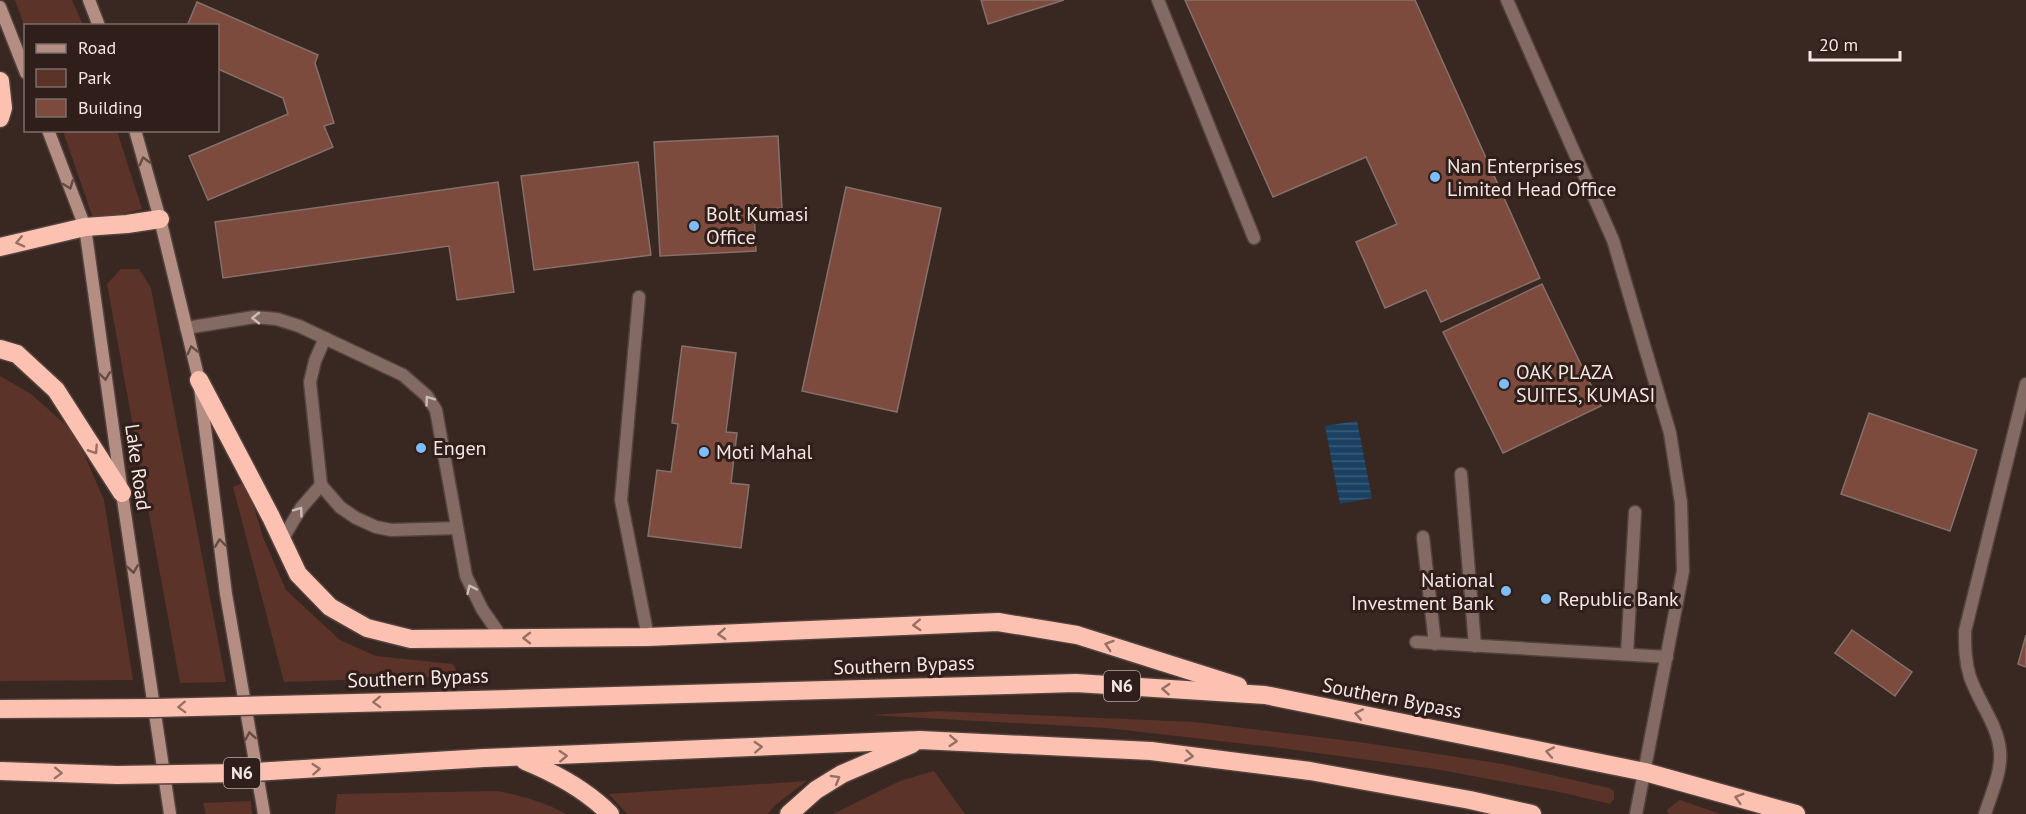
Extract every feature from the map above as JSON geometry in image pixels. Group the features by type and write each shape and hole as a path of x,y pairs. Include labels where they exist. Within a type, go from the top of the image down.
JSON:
{"highway":[{"path":"0,81 3,108 0,118"},
{"path":"0,247 85,227 127,225 160,219"},
{"path":"0,349 17,354 56,390 122,493"},
{"path":"199,380 298,574 330,607 367,628 411,639 648,637 998,622 1077,635 1265,695"},
{"name":"Southern Bypass","path":"0,709 154,708 1076,683 1265,695 1646,772 1796,814"},
{"path":"789,814 816,790 843,774 920,740"},
{"name":"N6","path":"0,771 117,775 239,773 484,758 920,740 1151,751 1310,771 1470,800 1532,814"},
{"path":"518,758 549,771 592,796 610,814"}],"main road":[{"path":"89,0 98,24"},
{"path":"0,7 24,69"},
{"name":"Lake Road","path":"49,132 85,227 170,814"},
{"path":"136,132 160,219 199,380 226,594 264,814"}],"street":[{"path":"1158,0 1254,238"},
{"path":"1508,0 1613,240 1670,433 1681,503 1683,571 1646,772 1636,814"},
{"path":"639,297 621,500 648,637"},
{"path":"186,328 254,317 277,319 299,326 404,375 427,396 436,411 466,576 472,592 502,638"},
{"path":"325,338 315,361 310,382 321,485 340,507 356,518 376,527 391,530 457,528"},
{"path":"1985,814 2000,767 2000,749 1965,659 1965,631 2026,384"},
{"path":"1461,474 1475,646"},
{"path":"282,540 301,508 321,485"},
{"path":"1627,654 1635,512"},
{"path":"1423,537 1435,644"},
{"path":"1416,642 1667,657"}],"green space":[{"path":"15,0 72,0 83,24 24,24"},
{"path":"63,132 117,132 142,209 94,221"},
{"path":"121,269 139,269 151,288 226,682 180,683 107,284"},
{"path":"0,376 31,394 75,433 104,500 133,680 0,681"},
{"path":"246,481 263,537 286,590 340,640 376,656 453,664 459,676 284,682 233,487"},
{"path":"939,711 1195,722 1359,742 1503,764 1609,788 1614,791 1614,799 1610,804 1435,769 1107,728 869,715"},
{"path":"934,771 965,814 833,814 900,781"},
{"path":"807,781 775,805 768,814 627,814 609,794"},
{"path":"497,791 533,800 566,814 335,814 337,794"},
{"path":"1680,800 1721,814 1668,814 1667,810"},
{"path":"251,801 252,814 206,814 203,803"}],"water":[{"path":"1357,421 1372,498 1340,504 1325,426"}],"building":[{"path":"981,0 1064,0 988,24"},
{"name":"Nan Enterprises Limited Head Office","path":"1185,0 1415,0 1540,278 1441,322 1426,290 1385,308 1356,242 1397,224 1366,157 1273,197"},
{"path":"197,2 318,55 315,63 334,123 324,126 333,147 208,200 189,156 288,114 283,98 219,69 219,24 188,24"},
{"path":"778,136 782,208 754,210 756,251 660,256 654,142"},
{"path":"638,162 651,255 534,270 521,176"},
{"path":"498,182 514,292 457,300 449,246 223,278 215,222"},
{"path":"846,187 941,208 897,412 802,391"},
{"path":"1542,284 1601,406 1503,453 1443,332"},
{"name":"Moti Mahal","path":"682,346 736,353 726,432 737,433 731,483 749,485 741,548 648,536 657,470 671,472 678,424 672,423"},
{"path":"1869,413 1977,450 1950,531 1841,494"},
{"path":"1852,630 1912,672 1895,696 1835,653"},
{"path":"2026,635 2026,667 2018,664"}],"place":[{"name":"Nan Enterprises Limited Head Office","path":"1435,177"},
{"name":"Bolt Kumasi Office","path":"694,226"},
{"name":"OAK PLAZA SUITES, KUMASI","path":"1504,384"},
{"name":"Engen","path":"421,448"},
{"name":"Moti Mahal","path":"704,452"},
{"name":"National Investment Bank","path":"1506,591"},
{"name":"Republic Bank","path":"1546,599"}]}
